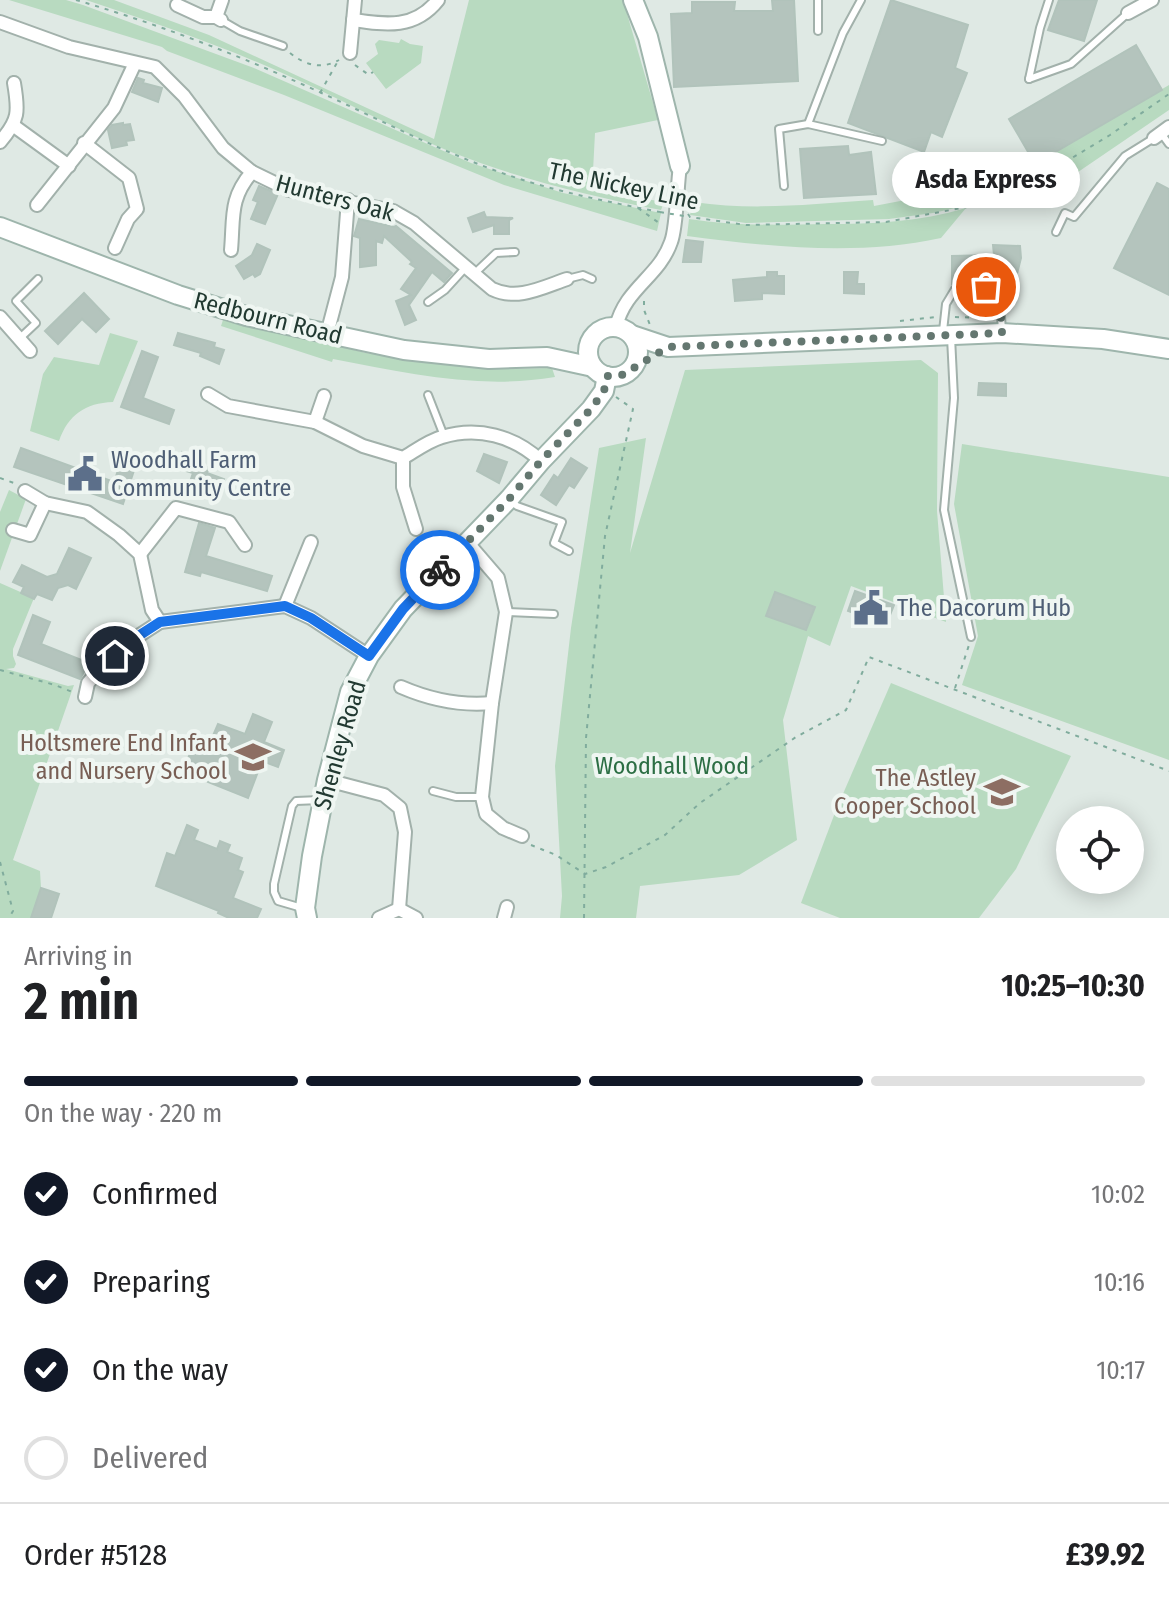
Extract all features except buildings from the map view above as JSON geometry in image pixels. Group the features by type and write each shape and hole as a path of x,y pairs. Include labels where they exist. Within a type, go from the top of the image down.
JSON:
{"main road":[{"path":"633,0 648,37 680,166"},
{"name":"Redbourn Road","path":"0,227 178,295 246,316 404,350 463,357 547,357 602,378"},
{"path":"668,347 622,375 602,378 588,352 592,337 602,329 624,331 668,347 997,325 1169,349"},
{"path":"624,331 638,352 634,366"},
{"name":"Redbourn Road","path":"547,357 592,337"},
{"name":"Shenley Road","path":"306,913 322,800 350,692 369,656 403,609 591,409 602,378"}],"street":[{"path":"177,5 203,17 218,18 222,0"},
{"path":"344,57 355,0"},
{"path":"353,20 390,24 408,22 420,17 438,0"},
{"path":"1128,13 1152,0"},
{"name":"Hunters Oak","path":"0,22 69,47 155,67 184,96 223,148 252,172 289,190 393,211 414,223 492,289 504,294 523,294 554,289 567,279"},
{"path":"37,205 114,108 135,63"},
{"path":"0,142 14,126 17,103 14,83"},
{"path":"14,126 69,166"},
{"path":"84,143 129,178 137,209 128,219 115,248"},
{"path":"624,331 619,312 628,297 653,272 671,242 680,166"},
{"path":"231,250 232,205 240,186 252,172"},
{"path":"327,334 342,277 348,200"},
{"path":"0,317 30,351"},
{"path":"208,394 228,406 315,422 363,446 403,458 444,436 479,432 508,438 541,461"},
{"path":"315,422 324,396"},
{"path":"403,458 403,487 416,529"},
{"path":"25,491 45,503 87,512 140,554 152,610 160,622"},
{"path":"13,530 30,535 45,503"},
{"path":"140,554 176,508 229,522 245,545"},
{"path":"285,606 311,542"},
{"path":"467,542 498,578 506,612 482,797 486,814 503,828 522,836"},
{"path":"85,697 88,683 100,669 129,642 160,622 285,606 311,618 369,656"},
{"path":"401,687 426,698 469,705 492,703"},
{"path":"327,780 384,795 400,808 405,832 399,909"},
{"path":"379,918 399,909"},
{"path":"399,909 416,918"}],"lane":[{"path":"818,0 818,31"},
{"path":"808,124 843,33 861,0"},
{"path":"1049,0 1029,79 1071,64 1128,13"},
{"path":"218,18 240,31 283,46"},
{"path":"784,186 779,129 808,124 882,141"},
{"path":"1056,232 1065,213 1074,217 1125,156 1163,136"},
{"path":"428,302 496,253 515,252"},
{"path":"567,279 583,275 592,279"},
{"path":"19,339 36,323 16,301 38,279"},
{"path":"971,637 944,510 954,398 946,304 955,289 986,287 1000,303 997,325"},
{"path":"428,395 444,436"},
{"path":"509,499 517,506 562,522 554,543 569,551"},
{"path":"506,612 554,614"},
{"path":"433,791 456,797 482,797"},
{"path":"306,913 278,901 274,884 292,806 296,801 322,800"}],"path":[{"name":"The Nickey Line","path":"76,0 198,42 320,93 444,151 509,175 584,197 746,225 886,222 967,207 1052,170 1169,94"},
{"path":"283,46 301,61 319,66 344,57"},
{"path":"320,93 344,57"},
{"path":"344,57 369,75 373,72"},
{"path":"637,207 672,231"},
{"path":"645,280 643,306 652,329"},
{"path":"893,328 902,319 931,318"},
{"path":"950,328 997,325"},
{"path":"584,918 586,738 605,536 633,409 602,378"},
{"path":"0,478 25,491"},
{"path":"954,689 971,637"},
{"path":"585,874 606,867 665,835 700,803 796,737 846,710 869,657 1169,771"},
{"path":"0,670 85,697"},
{"path":"522,836 526,843 556,855 585,874"},
{"path":"0,862 13,911 9,918"}],"green space":[{"path":"9,0 66,0 83,5 254,68 471,163 563,193 661,213 657,231 504,185 162,47"},
{"path":"86,0 114,0 209,35 434,139 469,0 623,0 658,120 595,133 592,190 664,202 661,210 634,205 555,186 477,162 429,143 256,62"},
{"path":"401,39 423,46 421,63 386,89 366,63 378,54 375,44 379,40 399,43"},
{"path":"1169,85 1169,110 1059,185 933,213 889,219 746,223 690,215 693,202 761,206 873,200 874,206 958,190 960,172 993,185 1035,164"},
{"path":"966,208 941,238 910,244 814,248 687,236 689,219 757,224 861,223 913,219"},
{"path":"224,317 366,353 499,369 552,368 555,377 527,381 471,381 333,359 332,362 221,326"},
{"path":"110,333 138,341 113,402 94,405 79,412 67,424 59,441 30,431 43,374 54,357 99,365"},
{"name":"Woodhall Wood","path":"921,360 938,373 937,511 946,622 851,586 830,646 808,636 783,720 797,840 739,875 640,886 636,918 560,918 562,896 555,766 571,628 599,448 646,438 630,553 685,370"},
{"path":"962,444 1169,477 1169,760 962,685 978,636 954,504"},
{"path":"9,490 26,499 0,571 0,512"},
{"path":"0,583 34,598 13,649 16,664 14,668 6,669 74,685 13,860 40,871 41,888 31,918 0,918"},
{"name":"The Astley Cooper School","path":"891,683 1071,756 1016,869 979,918 840,918 801,903 836,810"}],"way so far":[{"path":"440,570 591,409 604,391 607,376 622,375 668,347 1002,333 1000,303 986,287"}],"place":[{"name":"Asda Express","path":"986,287"},
{"name":"Woodhall Farm Community Centre","path":"85,474"},
{"name":"The Dacorum Hub","path":"871,608"},
{"name":"Holtsmere End Infant and Nursery School","path":"253,757"},
{"name":"The Astley Cooper School","path":"1002,792"}],"route":[{"path":"115,656 129,642 160,622 285,606 311,618 369,656 403,609 440,570"}]}
